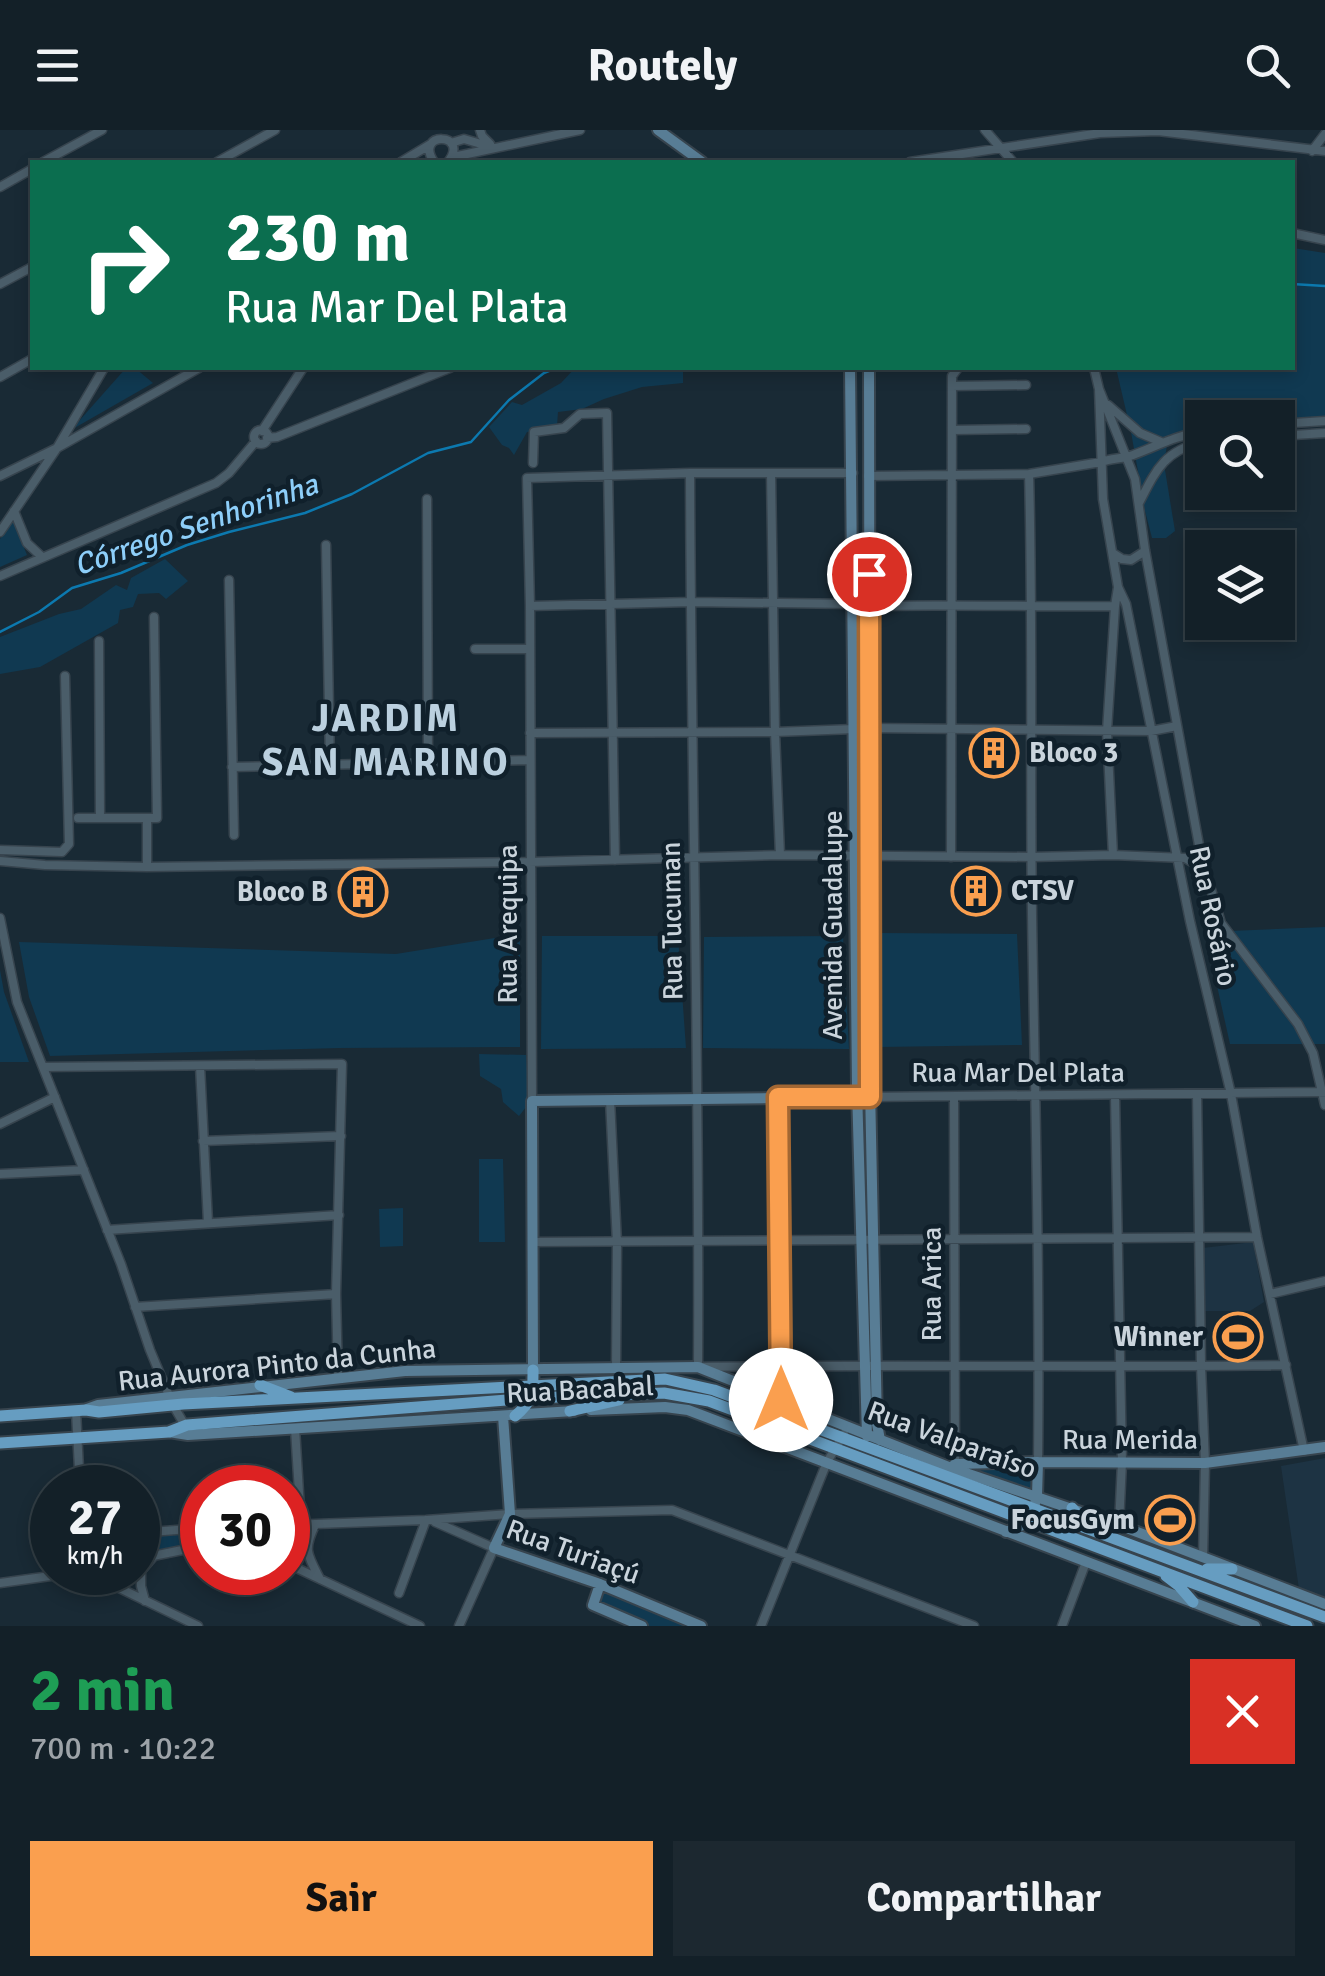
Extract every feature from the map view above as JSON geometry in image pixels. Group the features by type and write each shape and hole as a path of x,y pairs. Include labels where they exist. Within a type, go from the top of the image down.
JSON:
{"main road":[{"path":"509,1416 526,1407 532,1392 533,1370"},
{"path":"0,1443 169,1432 665,1379 714,1390 842,1437 869,1454 1307,1626"},
{"path":"260,1386 295,1399"},
{"path":"570,1411 664,1393"},
{"path":"0,1416 99,1412 170,1398 664,1393 709,1401 842,1437"},
{"path":"1072,1508 1088,1529"},
{"path":"1032,1516 1199,1563 1325,1617"},
{"path":"1199,1563 1232,1569"},
{"path":"1146,1564 1180,1586 1192,1602"}],"street":[{"path":"47,160 102,130"},
{"path":"221,160 275,130"},
{"path":"450,151 454,130"},
{"path":"450,151 470,130"},
{"path":"480,130 492,148"},
{"path":"431,144 450,151 492,148 580,130"},
{"path":"658,130 699,160"},
{"path":"985,130 1011,160"},
{"path":"923,160 1100,133 1158,131 1325,152"},
{"path":"1312,151 1325,134"},
{"path":"464,139 492,148"},
{"path":"431,144 428,152 432,160"},
{"path":"405,160 431,144"},
{"path":"62,152 67,160"},
{"path":"0,187 30,169"},
{"path":"1295,234 1325,240"},
{"path":"0,284 30,268"},
{"path":"0,376 30,360"},
{"path":"0,532 57,448 103,370"},
{"path":"0,476 195,370"},
{"path":"265,434 302,370"},
{"path":"0,576 216,484 256,441 254,435 276,437 445,370"},
{"name":"Avenida Guadalupe","path":"850,370 858,1098 869,1239"},
{"name":"Avenida Guadalupe","path":"869,370 870,1366 880,1440"},
{"path":"952,857 952,376 956,370"},
{"name":"Rua Rosário","path":"1094,370 1108,533 1118,587 1126,604 1304,1451"},
{"path":"952,386 1026,385"},
{"name":"Rua Rosário","path":"1099,389 1134,479 1201,856 1221,923 1298,1024 1313,1053 1325,1105"},
{"path":"1104,400 1140,433 1161,442"},
{"path":"533,463 534,432 564,428 580,414 606,412 615,860"},
{"path":"1295,423 1325,420"},
{"path":"953,430 1026,429"},
{"path":"1295,435 1325,433"},
{"path":"868,476 1029,474 1127,457 1185,434"},
{"path":"1139,503 1156,472 1185,446"},
{"name":"Rua Tucuman","path":"690,473 698,1368"},
{"path":"608,476 853,473"},
{"path":"771,474 780,855"},
{"path":"1006,1532 1032,1516 1038,1462 1029,474"},
{"name":"Rua Arequipa","path":"533,1370 527,478 608,476"},
{"path":"426,499 428,762"},
{"path":"14,510 27,543 42,557"},
{"path":"326,545 330,765"},
{"path":"1114,554 1122,560 1132,560 1145,550"},
{"path":"229,580 234,835"},
{"path":"1113,856 1108,731 1118,587"},
{"path":"530,606 690,602 854,604"},
{"path":"870,606 1114,606"},
{"path":"78,818 157,818 154,618"},
{"path":"99,641 100,818"},
{"path":"475,649 530,648"},
{"path":"0,850 62,852 69,844 65,676"},
{"path":"870,728 1152,731 1177,726"},
{"path":"530,733 854,729"},
{"path":"232,767 530,760"},
{"path":"147,818 147,867"},
{"path":"0,861 45,866 147,867 780,855 1113,856 1185,858 1204,868"},
{"path":"0,918 17,1002 170,1398 187,1430"},
{"path":"44,1067 342,1064 336,1294 338,1377"},
{"path":"200,1066 208,1222"},
{"name":"Rua Mar Del Plata","path":"532,1101 1324,1092"},
{"path":"1196,1094 1205,1463 1199,1563"},
{"path":"1115,1096 1120,1525"},
{"path":"778,1097 781,1400"},
{"name":"Rua Arica","path":"953,1466 954,1097"},
{"path":"0,1124 55,1098"},
{"path":"610,1100 617,1243 616,1368"},
{"path":"203,1142 341,1136"},
{"path":"0,1174 84,1170"},
{"path":"108,1230 339,1216"},
{"path":"532,1242 1257,1236"},
{"path":"1270,1294 1325,1281"},
{"path":"135,1307 336,1294"},
{"path":"698,1368 1286,1365"},
{"name":"Avenida Guadalupe","path":"870,1366 867,1433 875,1481"},
{"name":"Rua Valparaíso","path":"533,1370 698,1368 781,1400 842,1437 867,1433 1120,1525 1199,1563"},
{"name":"Rua Aurora Pinto da Cunha","path":"170,1398 405,1371 533,1370"},
{"path":"761,1626 827,1462 866,1399"},
{"name":"Rua Bacabal","path":"187,1430 295,1428 665,1407 688,1410 1255,1626"},
{"path":"79,1465 81,1410"},
{"path":"459,1626 510,1514 509,1416"},
{"path":"295,1428 297,1465"},
{"name":"Rua Merida","path":"953,1466 1205,1463 1325,1447"},
{"path":"310,1525 672,1510 974,1626"},
{"path":"399,1593 428,1520"},
{"name":"Rua Turiaçú","path":"428,1520 701,1626"},
{"path":"315,1525 306,1550 320,1578"},
{"path":"1062,1626 1086,1562"},
{"path":"1232,1569 1325,1604"},
{"path":"310,1574 420,1626"},
{"path":"0,1583 30,1579"},
{"path":"600,1584 593,1605 642,1626"},
{"path":"133,1595 198,1626"},
{"path":"143,1595 144,1600"}],"shaded area":[{"path":"1295,248 1325,253 1325,422 1295,425 1295,400 1185,400 1185,437 1167,445 1164,464 1175,531 1166,538 1152,538 1116,370 1295,370"},
{"path":"124,370 137,370 153,383 71,430"},
{"path":"573,370 683,370 683,383 642,387 582,409 558,412 557,426 527,432 514,455 489,427 512,402 522,405 561,383"},
{"path":"13,520 27,555 0,567 0,539"},
{"path":"165,559 188,581 166,599 159,593 138,594 133,607 120,610 118,623 40,667 0,674 0,637 81,609 116,585 127,590 131,578"},
{"path":"1325,927 1325,1044 1230,1044 1205,932"},
{"path":"880,933 1017,934 1022,1045 879,1047"},
{"path":"520,934 520,1047 50,1056 29,997 19,942 396,954"},
{"path":"542,936 678,936 686,1048 541,1049"},
{"path":"843,936 849,1049 703,1048 704,937"},
{"path":"0,970 4,992 29,1062 0,1062"},
{"path":"479,1054 526,1055 530,1102 519,1116 503,1102 501,1089 480,1076"},
{"path":"479,1159 503,1159 505,1242 479,1242"},
{"path":"403,1208 403,1246 380,1247 379,1209"},
{"path":"1253,1242 1264,1302 1250,1311 1205,1311 1203,1248"},
{"path":"1325,1458 1325,1597 1299,1589 1281,1466"},
{"path":"1033,1468 1032,1492 970,1470"},
{"path":"180,1534 180,1545 160,1550 160,1536"},
{"path":"602,1588 692,1626 649,1626 595,1604"}],"waterway":[{"name":"Córrego Senhorinha","path":"1295,284 1325,286"},
{"name":"Córrego Senhorinha","path":"0,632 39,612 72,588 121,573 187,545 305,513 352,494 428,453 471,442 509,400 551,370"}],"place":[{"name":"Bloco 3","path":"994,753"},
{"name":"CTSV","path":"976,891"},
{"name":"Bloco B","path":"363,892"},
{"name":"Winner","path":"1238,1337"},
{"name":"FocusGym","path":"1170,1520"}],"district":[{"name":"JARDIM SAN MARINO","path":"386,740"}],"route":[{"path":"781,1400 778,1097 870,1097 869,574"}]}
